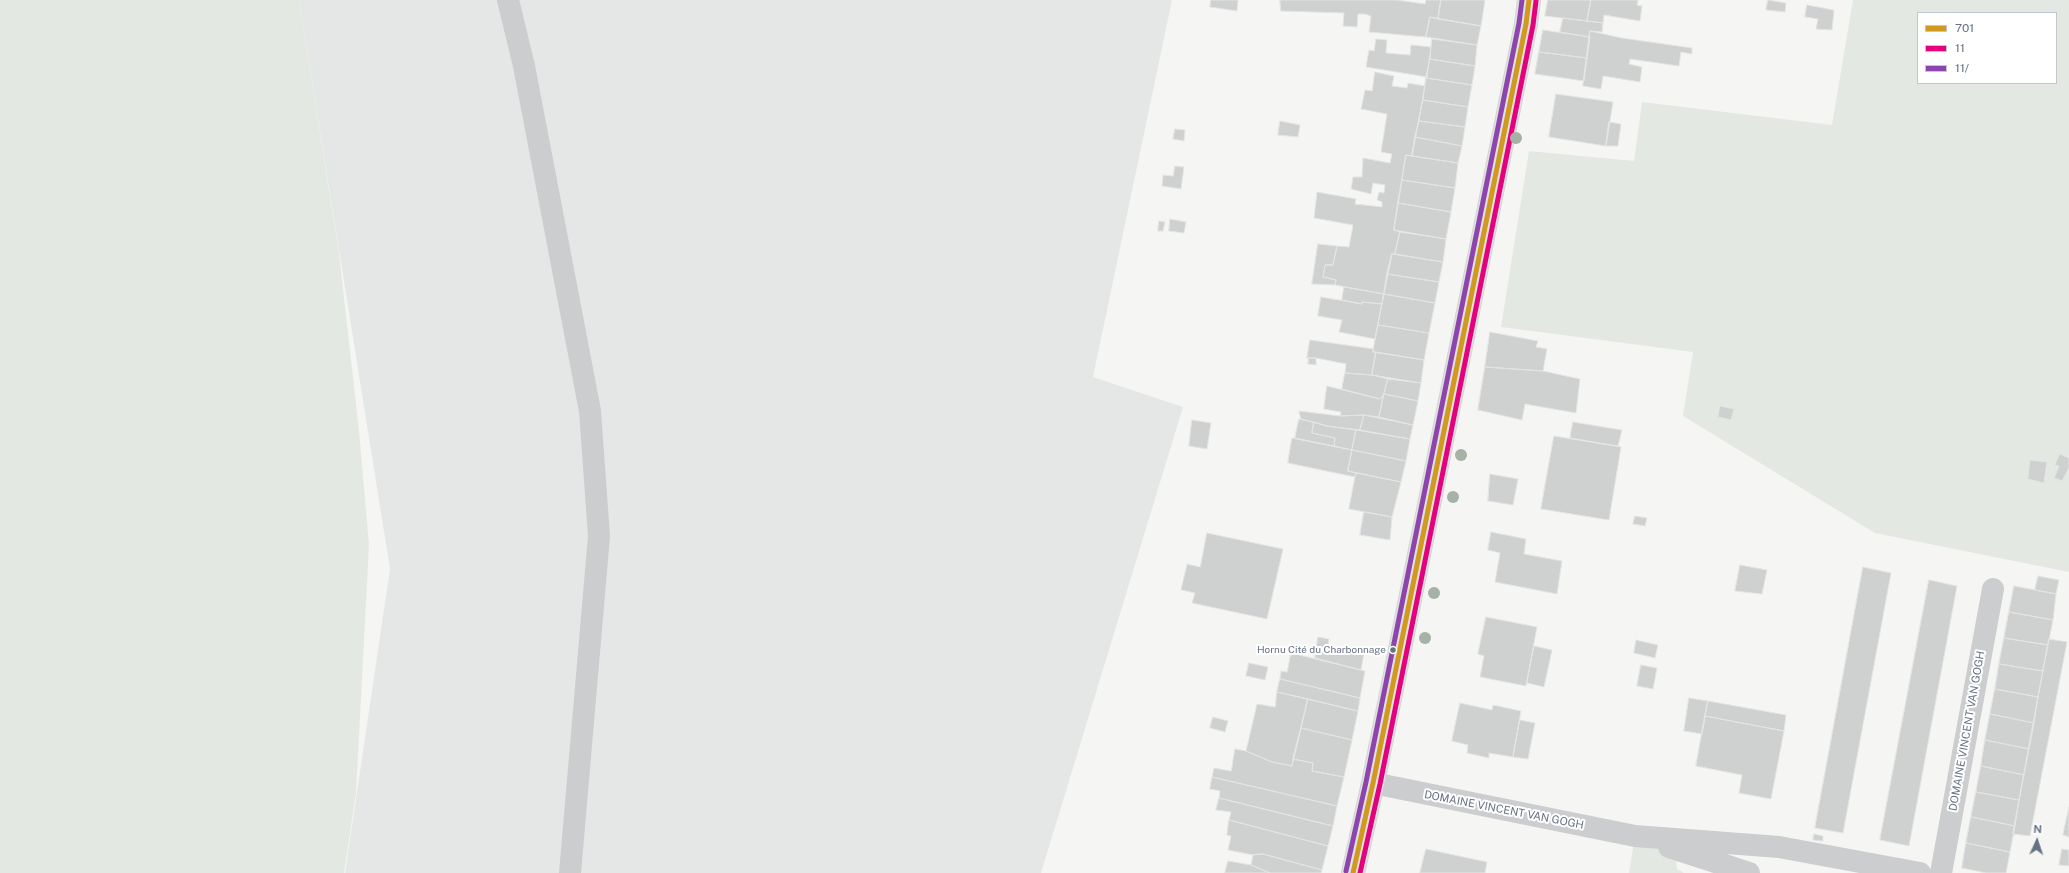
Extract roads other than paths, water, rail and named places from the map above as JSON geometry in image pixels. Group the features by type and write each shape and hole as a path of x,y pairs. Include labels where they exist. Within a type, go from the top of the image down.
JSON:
{"street":[{"path":"508,0 525,74 590,411 600,536 570,873"},
{"path":"1353,873 1373,783 1529,0"},
{"name":"DOMAINE VINCENT VAN GOGH","path":"1941,873 1993,588"},
{"name":"DOMAINE VINCENT VAN GOGH","path":"1373,783 1635,836 1749,873"},
{"name":"DOMAINE VINCENT VAN GOGH","path":"1635,836 1779,847 1920,873"}],"place":[{"name":"Hornu Cité du Charbonnage","path":"1393,650"}]}
